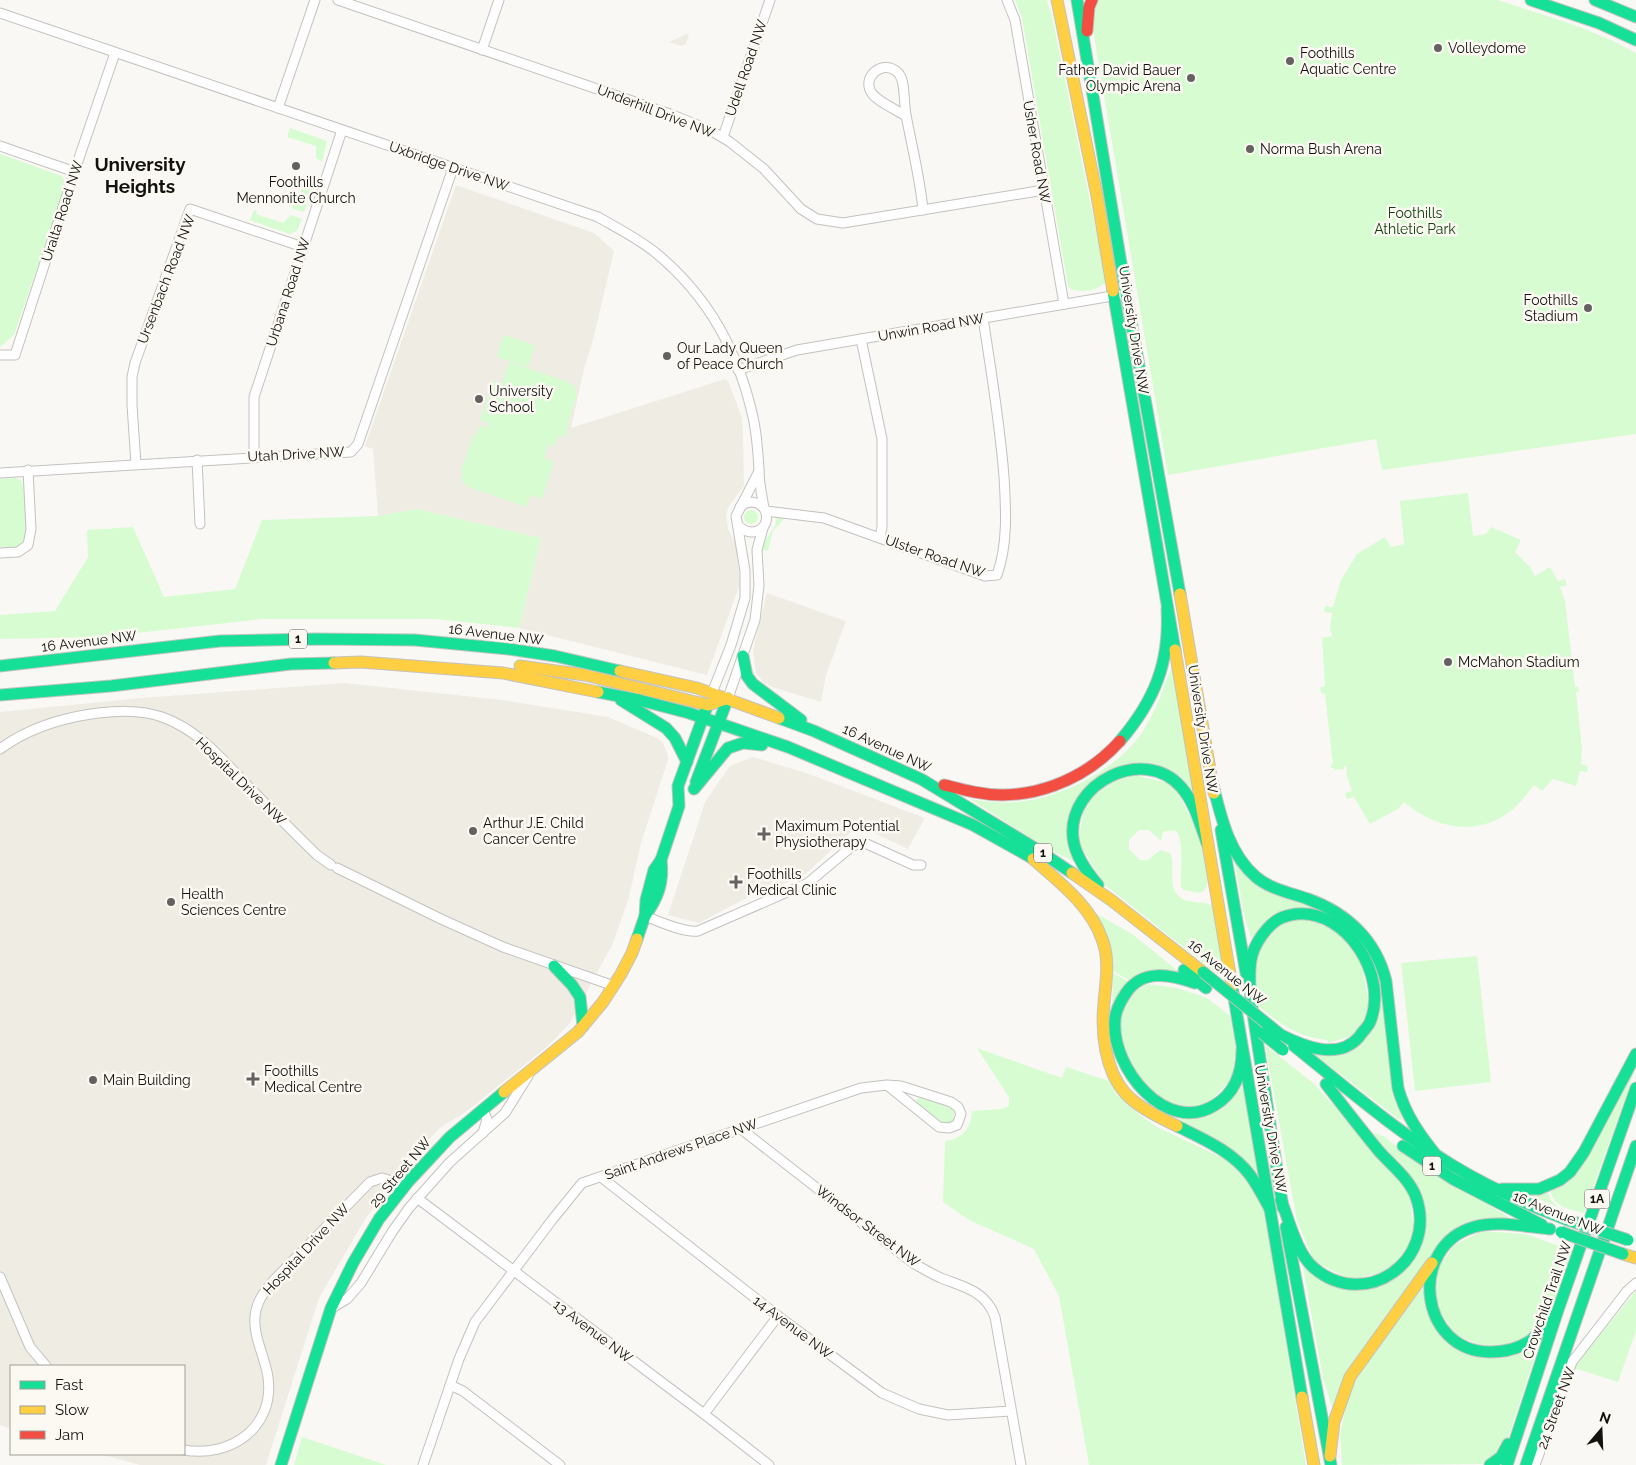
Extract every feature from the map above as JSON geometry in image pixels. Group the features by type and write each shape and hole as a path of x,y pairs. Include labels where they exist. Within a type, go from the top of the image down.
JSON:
{"main road":[{"name":"University Drive NW","path":"1077,0 1126,293 1251,1001 1281,1200 1330,1461"},
{"path":"1085,46 1092,0"},
{"path":"1531,0 1598,23 1636,40"},
{"path":"1595,0 1636,17"},
{"name":"University Drive NW","path":"1057,4 1097,196 1188,723 1206,843 1314,1465"},
{"path":"921,779 976,794 1013,796 1062,784 1093,766 1110,752 1128,732 1139,717 1152,692 1164,663 1168,636 1167,609"},
{"name":"16 Avenue NW","path":"0,666 220,641 316,638 415,640 508,649 555,656 688,686 728,698 814,731 921,779 1015,835 1111,900 1374,1110 1436,1155 1488,1186 1565,1219 1632,1242"},
{"path":"291,664 319,657 369,652 413,654"},
{"path":"743,656 747,676 753,684 814,731"},
{"path":"478,660 585,675 708,705 728,698"},
{"name":"16 Avenue NW","path":"0,695 111,686 291,664 361,662 503,673 639,700 718,722 788,747 933,806 985,831 1033,858 1105,906 1413,1153 1441,1172 1493,1202 1555,1230 1636,1258"},
{"path":"0,706 67,698 111,686"},
{"path":"593,690 622,700 666,728 676,738 687,762"},
{"name":"29 Street NW","path":"282,1465 331,1308 352,1263 379,1220 405,1185 450,1137 583,1026 614,986 632,953 645,916 655,904 664,878 661,860 679,806 678,786 712,693"},
{"name":"29 Street NW","path":"679,806 694,788 728,698"},
{"path":"694,788 721,756 734,745 743,743 788,747"},
{"path":"1111,900 1086,870 1077,852 1073,837 1074,824 1080,805 1096,783 1118,771 1147,769 1170,778 1180,786 1196,810 1206,843"},
{"path":"1213,785 1219,810 1233,848 1254,875 1270,885 1334,908 1355,926 1373,950 1386,976 1401,1103 1411,1122 1436,1155"},
{"path":"1033,858 1081,904 1102,938 1107,971 1103,1017 1106,1052 1112,1072 1123,1091 1152,1114 1217,1147 1241,1164 1252,1176 1270,1209"},
{"path":"1251,1001 1250,958 1255,943 1277,918 1298,912 1311,912 1334,922 1351,937 1367,964 1374,989 1374,1010 1371,1020 1362,1033 1350,1044 1340,1048 1325,1049 1303,1045 1281,1035"},
{"path":"554,966 565,980 576,989 581,999 583,1026"},
{"path":"1206,988 1178,977 1166,975 1154,975 1143,978 1132,985 1120,1000 1114,1020 1115,1040 1124,1066 1141,1089 1153,1100 1167,1108 1182,1113 1195,1112 1207,1110 1219,1102 1235,1084 1240,1072 1242,1050"},
{"path":"1488,1186 1507,1190 1539,1189 1560,1180 1570,1172 1584,1152 1636,1054"},
{"path":"1281,1200 1302,1253 1313,1267 1330,1280 1360,1285 1392,1276 1409,1259 1417,1243 1421,1222 1416,1197 1409,1185 1366,1136 1326,1084"},
{"name":"Crowchild Trail NW","path":"1507,1465 1558,1310 1636,1088"},
{"name":"1A","path":"1526,1465 1636,1146"},
{"path":"1330,1461 1334,1422 1350,1377 1449,1241 1473,1227 1487,1225 1555,1230"},
{"path":"1435,1259 1429,1288 1432,1310 1442,1328 1472,1350 1487,1352 1510,1350 1528,1342 1558,1310"},
{"path":"1490,1465 1501,1458 1520,1428"}],"street":[{"path":"278,108 315,0"},
{"name":"Underhill Drive NW","path":"338,0 670,114 723,137 764,169 801,209 817,219 843,223 1044,190"},
{"path":"482,50 499,0"},
{"name":"Udell Road NW","path":"723,137 770,0"},
{"name":"Usher Road NW","path":"1007,0 1015,20 1064,304"},
{"name":"Uxbridge Drive NW","path":"0,13 598,217 655,253 703,300 727,340 753,418 760,457 759,471 765,510"},
{"name":"Uralta Road NW","path":"0,355 15,354 115,53"},
{"path":"906,116 878,99 871,92 870,77 879,68 887,67 893,69 898,72 902,79 906,116 914,149 923,210"},
{"name":"Urbana Road NW","path":"254,457 254,397 342,130"},
{"path":"0,146 75,172"},
{"name":"Utah Drive NW","path":"0,473 351,452 358,444 453,168"},
{"name":"Ursenbach Road NW","path":"136,464 132,377 135,363 190,209 302,247"},
{"name":"Unwin Road NW","path":"738,370 797,350 1126,293"},
{"name":"Ulster Road NW","path":"765,510 824,518 985,576 997,575 1002,562 1005,539 1005,496 998,411 982,318"},
{"path":"861,339 882,439 882,527 880,537"},
{"path":"197,460 200,524"},
{"path":"0,553 18,552 28,545 31,529 28,470"},
{"name":"Uxbridge Drive NW","path":"740,507 759,471"},
{"path":"712,693 731,645 745,598 745,571 736,516 743,504 752,502 761,505 765,510 767,520 757,550 759,585 755,620 728,698"},
{"path":"738,525 750,533 763,528"},
{"name":"Hospital Drive NW","path":"0,749 15,738 43,725 78,716 119,712 162,717 182,726 204,742 317,855 334,866 441,919 503,946 554,966 614,986"},
{"path":"645,916 675,927 694,932 698,931 808,882 851,846 860,843 867,844 912,865 920,865"},
{"name":"29 Street NW","path":"331,1308 347,1299 361,1283 392,1232 417,1198 450,1162 505,1113 530,1072"},
{"name":"Saint Andrews Place NW","path":"423,1465 459,1359 476,1322 582,1183 861,1088 887,1085 901,1086 951,1102 958,1107 961,1114 957,1125 949,1128 939,1126 887,1085"},
{"path":"482,1133 487,1119 483,1110"},
{"name":"Windsor Street NW","path":"741,1129 913,1263 940,1277 971,1288 986,1300 995,1317 1020,1465"},
{"name":"14 Avenue NW","path":"601,1177 778,1316 882,1394 906,1405 948,1415 1011,1410"},
{"name":"Hospital Drive NW","path":"185,1450 204,1451 220,1449 240,1441 260,1420 266,1406 269,1390 255,1317 262,1294 370,1182 382,1178 405,1185"},
{"name":"13 Avenue NW","path":"417,1198 769,1465"},
{"path":"352,1263 372,1264"},
{"path":"0,1276 30,1347 45,1365"},
{"name":"24 Street NW","path":"1535,1465 1572,1362 1627,1291 1636,1283"},
{"path":"704,1414 778,1316"},
{"path":"450,1385 463,1391 560,1465"}],"shaded area":[{"path":"689,33 686,44 681,46 669,42"},
{"path":"456,185 594,233 614,251 571,428 725,379 729,383 742,418 744,486 729,506 726,515 728,529 736,543 740,584 707,675 519,628 541,538 417,509 378,516 373,449 365,446"},
{"path":"767,593 846,621 826,675 821,702 775,688 764,683 756,673 753,650"},
{"name":"Foothills Medical Centre","path":"345,683 502,700 608,717 657,738 663,743 668,755 641,843 629,897 613,943 570,1023 547,1047 467,1111 441,1127 404,1165 364,1221 319,1298 266,1465 140,1465 104,1455 185,1455 185,1365 10,1365 10,1429 0,1425 0,712 141,698"},
{"path":"753,757 809,774 925,818 908,849 870,831 852,831 801,878 758,892 699,923 668,915 705,802 730,766"}],"green space":[{"path":"1015,0 1047,0 1051,11 1105,274 1105,283 1092,290 1074,290 1068,286 1022,18"},
{"name":"Foothills Athletic Park","path":"1098,0 1498,0 1587,30 1636,53 1636,434 1382,470 1376,439 1168,475 1093,30"},
{"path":"290,128 327,141 322,162 316,158 316,146 287,137"},
{"path":"0,154 62,176 66,184 14,335 0,347"},
{"path":"311,174 316,177 307,204 297,200 307,176"},
{"path":"291,200 307,205 304,212 293,209"},
{"path":"254,210 257,211 256,214 283,223 291,215 302,219 297,231 289,234 250,220"},
{"path":"504,335 535,345 528,367 497,357"},
{"path":"509,362 569,382 568,384 574,385 577,392 565,437 558,436 554,447 548,444 544,458 554,462 542,499 531,495 527,507 468,487 461,478 463,472 461,471 474,434 477,435 480,425 487,428 489,423 480,420 494,381 502,384"},
{"path":"15,478 21,480 23,485 26,517 25,534 20,545 0,547 0,479"},
{"name":"McMahon Stadium","path":"1468,493 1473,536 1486,534 1491,527 1521,540 1515,552 1530,567 1535,576 1550,567 1558,581 1565,579 1567,585 1560,587 1565,601 1575,687 1578,687 1579,692 1576,692 1582,749 1581,764 1588,766 1587,772 1580,771 1576,786 1553,779 1542,791 1534,785 1510,812 1492,822 1479,826 1452,826 1439,822 1427,817 1404,802 1398,809 1370,824 1354,797 1347,799 1345,793 1352,791 1346,766 1344,766 1344,769 1334,770 1334,768 1331,768 1333,764 1325,694 1321,693 1320,687 1325,686 1322,638 1332,636 1330,628 1332,613 1324,612 1325,606 1333,607 1341,580 1357,554 1385,537 1391,547 1404,544 1400,501"},
{"path":"417,509 541,538 519,628 436,619 262,619 101,637 0,639 0,615 55,611 88,557 87,530 133,527 164,597 235,589 262,520 378,516"},
{"path":"751,510 756,512 758,517 756,522 751,524 746,522 744,517 746,512"},
{"path":"777,516 782,516 784,519 773,531 768,551 763,550 761,547 775,526"},
{"path":"1172,668 1197,799 1159,767 1085,788 1073,861 1048,849 970,799 1004,803 1033,800 1069,788 1087,780 1104,769 1119,758 1143,731 1155,710"},
{"path":"1126,773 1173,784 1201,836 1208,882 1205,890 1200,893 1184,890 1181,887 1181,848 1178,834 1175,831 1163,832 1161,841 1149,830 1139,830 1129,840 1129,849 1140,860 1148,860 1160,850 1170,853 1174,890 1178,895 1186,900 1213,906 1225,980 1105,885 1078,842 1085,802"},
{"path":"1234,858 1316,905 1375,961 1402,1120 1310,1051 1357,1042 1377,974 1311,909 1251,938 1244,915"},
{"path":"1097,914 1132,934 1179,972 1129,980 1113,971"},
{"path":"1299,917 1331,926 1361,959 1370,1011 1352,1036 1328,1043 1327,1040 1307,1036 1290,1029 1258,1006 1256,967 1259,947 1267,932 1282,923"},
{"path":"1477,956 1491,1082 1415,1091 1401,963"},
{"path":"1113,973 1127,981 1113,1044 1177,1115 1243,1087 1261,1181 1188,1127 1111,1055"},
{"path":"1148,984 1177,988 1207,998 1230,1016 1236,1048 1232,1079 1206,1105 1177,1108 1142,1084 1119,1037 1126,996"},
{"path":"1265,1045 1313,1083 1366,1140 1410,1194 1414,1237 1391,1270 1351,1280 1314,1261 1297,1221"},
{"path":"977,1048 1062,1078 1066,1067 1109,1081 1116,1094 1157,1127 1225,1159 1240,1171 1264,1208 1306,1465 1089,1465 1059,1296 1034,1249 969,1220 943,1202 945,1141 957,1138 965,1132 970,1123 972,1111 1001,1109 1009,1106 1009,1097"},
{"path":"1636,1067 1584,1213 1563,1207 1556,1201 1550,1191"},
{"path":"920,1097 951,1108 954,1112 953,1120 949,1123 943,1123 917,1103 916,1100"},
{"path":"1373,1132 1385,1137 1399,1149 1513,1220 1462,1224 1332,1407 1323,1378 1303,1267 1384,1284 1425,1224"},
{"path":"1525,1193 1548,1193 1551,1200 1559,1208"},
{"path":"1482,1231 1526,1234 1573,1251 1554,1305 1528,1338 1490,1349 1456,1335 1436,1306 1437,1269 1454,1245"},
{"path":"1420,1284 1451,1346 1539,1343 1509,1436 1489,1462 1482,1464 1342,1465 1340,1433 1350,1390"},
{"path":"1636,1291 1636,1331 1618,1382 1574,1368 1576,1364"},
{"path":"302,1437 386,1465 294,1465"}],"traffic: fast":[{"path":"1077,0 1126,293 1180,594"},
{"path":"1531,0 1599,23 1636,40"},
{"path":"1595,0 1636,17"},
{"path":"1113,291 1175,650"},
{"path":"1120,741 1143,711 1158,680 1166,646 1167,609"},
{"path":"0,666 220,641 316,639 415,640 508,649 555,656 620,671"},
{"path":"743,656 747,676 753,684 801,720"},
{"path":"0,695 111,686 291,664 334,663"},
{"path":"598,692 689,713 788,747 973,825 1032,858"},
{"path":"696,782 728,698"},
{"path":"621,700 666,728 675,738 687,762"},
{"path":"637,939 645,916 646,900 654,870 661,860 679,806 678,786 706,709"},
{"path":"779,718 814,731 921,779 1038,850 1072,873"},
{"path":"694,789 728,748 743,743 762,745"},
{"path":"1098,885 1076,851 1073,838 1074,818 1082,801 1095,787 1111,776 1129,770 1148,770 1165,775 1186,793 1197,814 1207,843"},
{"path":"1213,785 1227,834 1247,868 1268,885 1308,899 1335,912 1358,930 1375,953 1386,981 1398,1088 1413,1123 1436,1155"},
{"path":"1221,830 1246,973"},
{"path":"645,916 659,890 662,876 661,860"},
{"path":"1251,1001 1250,972 1252,955 1262,935 1277,920 1296,914 1315,915 1332,922 1347,934 1359,949 1368,966 1374,985 1374,1004 1368,1026 1351,1044 1331,1050 1310,1047 1281,1035"},
{"path":"554,966 572,985 580,997 583,1026"},
{"path":"1184,970 1206,988"},
{"path":"1203,972 1281,1035"},
{"path":"1195,983 1167,976 1149,977 1133,985 1126,993 1116,1014 1116,1039 1122,1058 1132,1076 1145,1092 1161,1104 1178,1111 1196,1112 1215,1105 1228,1095 1239,1074 1242,1050"},
{"path":"1232,986 1302,1397"},
{"path":"1252,1007 1283,1208"},
{"path":"1262,1033 1283,1050"},
{"path":"1294,1046 1371,1108 1431,1152 1493,1188 1565,1219"},
{"path":"1502,1189 1539,1189 1560,1180 1570,1172 1584,1152 1636,1054"},
{"path":"1281,1200 1298,1246 1308,1262 1314,1268 1334,1280 1355,1284 1375,1281 1393,1273 1407,1259 1417,1241 1420,1220 1413,1190 1404,1177 1378,1150 1326,1084"},
{"path":"1507,1465 1558,1310 1636,1088"},
{"path":"281,1465 331,1308 353,1263 379,1219 408,1182 450,1137 504,1092"},
{"path":"1177,1126 1216,1146 1235,1159 1250,1175 1270,1209"},
{"path":"1403,1146 1453,1179 1542,1225"},
{"path":"1526,1465 1636,1146"},
{"path":"1565,1219 1628,1240"},
{"path":"1550,1229 1493,1224 1474,1227 1453,1238 1439,1254 1431,1275 1430,1296 1436,1317 1448,1335 1466,1347 1490,1352 1511,1350 1525,1344 1553,1316"},
{"path":"1286,1227 1331,1465"},
{"path":"1561,1232 1623,1254"},
{"path":"1490,1465 1501,1457 1508,1444"}],"traffic: slow":[{"path":"1057,0 1097,196 1113,291"},
{"path":"1180,594 1214,793"},
{"path":"1175,650 1232,986"},
{"path":"334,663 361,662 503,673 598,692"},
{"path":"520,666 585,675 708,705 728,698"},
{"path":"620,671 697,688 779,718"},
{"path":"1033,859 1063,885 1082,905 1090,915 1102,939 1107,962 1103,1015 1104,1039 1109,1062 1118,1084 1136,1103 1177,1126"},
{"path":"1072,873 1111,900 1203,972"},
{"path":"504,1092 578,1032 603,1002 621,974 637,939"},
{"path":"1623,1254 1636,1258"},
{"path":"1330,1456 1334,1422 1350,1377 1432,1263"},
{"path":"1302,1397 1314,1465"}],"traffic: jam":[{"path":"1087,31 1089,7 1092,0"},
{"path":"944,785 994,795 1034,791 1054,786 1072,778 1106,755 1120,741"}],"place":[{"name":"Volleydome","path":"1438,48"},
{"name":"Foothills Aquatic Centre","path":"1290,61"},
{"name":"Father David Bauer Olympic Arena","path":"1191,78"},
{"name":"Norma Bush Arena","path":"1250,149"},
{"name":"Foothills Mennonite Church","path":"296,166"},
{"name":"Foothills Stadium","path":"1588,308"},
{"name":"Our Lady Queen of Peace Church","path":"667,356"},
{"name":"University School","path":"479,399"},
{"name":"McMahon Stadium","path":"1448,662"},
{"name":"Arthur J.E. Child Cancer Centre","path":"473,831"},
{"name":"Maximum Potential Physiotherapy","path":"764,834"},
{"name":"Foothills Medical Clinic","path":"736,882"},
{"name":"Health Sciences Centre","path":"171,902"},
{"name":"Foothills Medical Centre","path":"253,1079"},
{"name":"Main Building","path":"93,1080"}],"district":[{"name":"University Heights","path":"140,175"}]}
